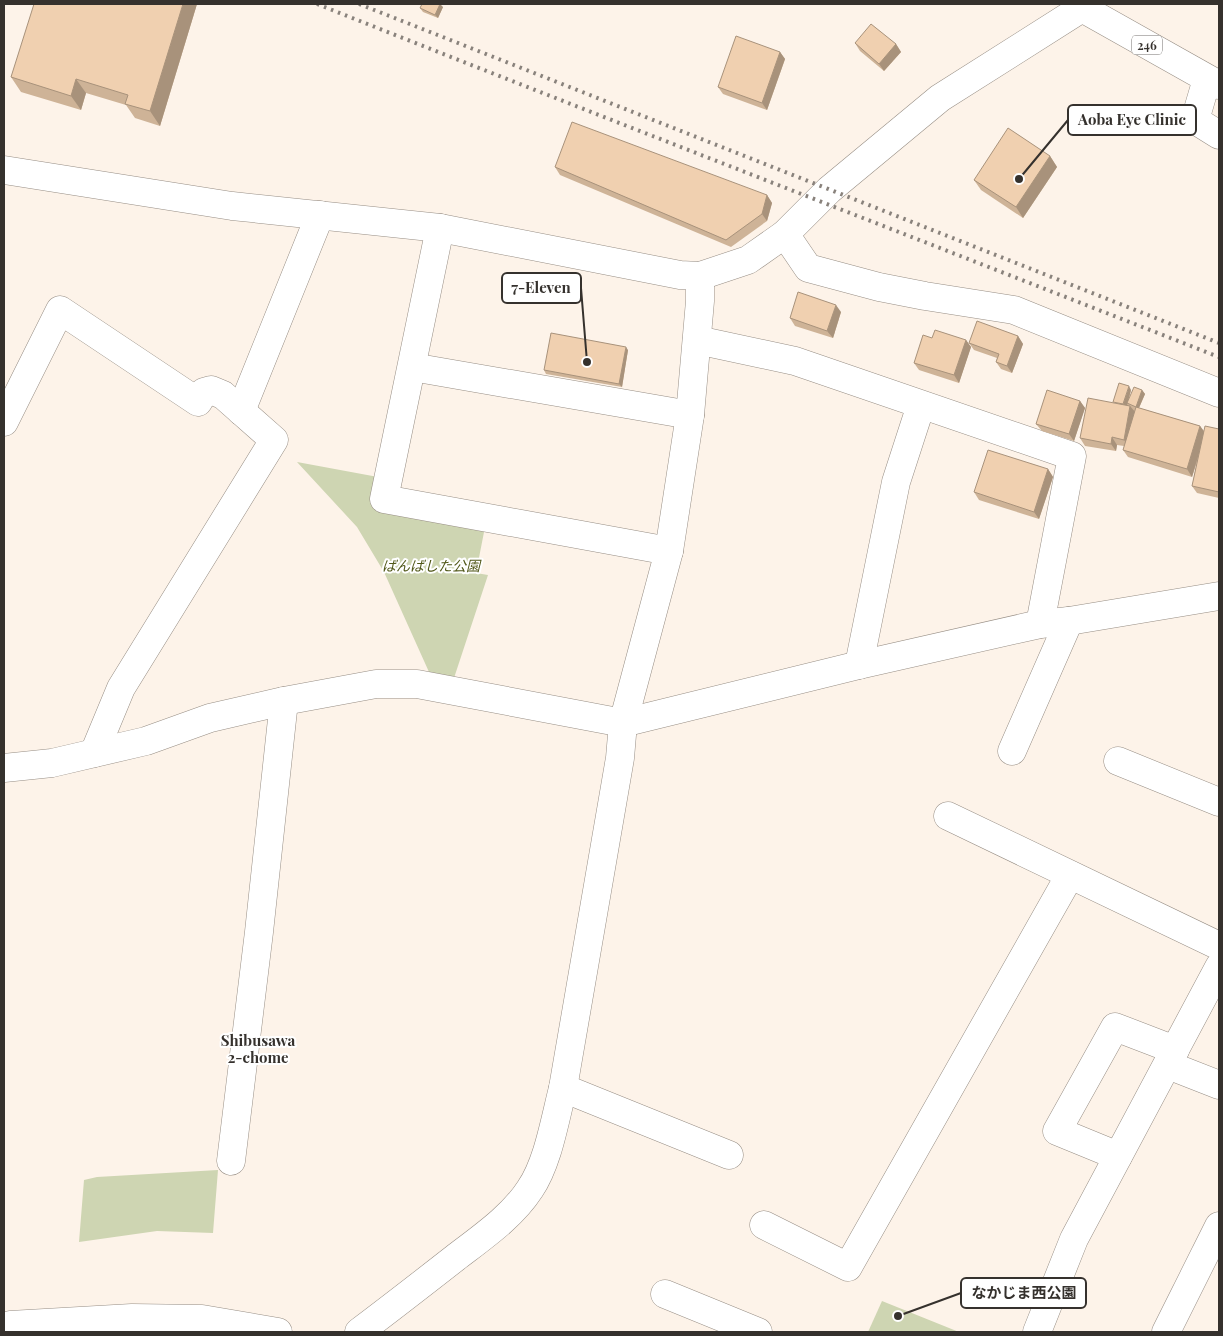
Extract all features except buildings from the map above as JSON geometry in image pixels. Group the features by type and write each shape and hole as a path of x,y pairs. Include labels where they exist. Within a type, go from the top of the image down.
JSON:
{"main road":[{"name":"246","path":"1084,5 1213,82"},
{"path":"4,170 232,206 440,228 680,276 700,276 748,260 784,234 818,200 940,98 1084,5"},
{"path":"1213,82 1195,120 1219,135"},
{"path":"241,411 320,215"},
{"path":"440,228 384,499 669,551"},
{"path":"784,234 808,268 879,287 1014,310 1219,393"},
{"path":"359,1332 511,1213 526,1195 538,1176 551,1137 563,1088 620,758 622,723 669,551 690,415 700,301 700,276"},
{"path":"4,422 60,310 198,402 204,392 212,390 223,395 274,440 121,688 94,753"},
{"path":"697,340 795,361 1072,456 1040,624"},
{"path":"412,367 690,415"},
{"path":"859,665 896,482 921,405"},
{"path":"4,768 52,763 146,740 210,718 284,701 376,684 417,684 622,723 859,665 1040,624 1069,621 1219,596"},
{"path":"1012,750 1069,621"},
{"path":"231,1161 259,932 284,701"},
{"path":"1118,761 1219,802"},
{"path":"948,816 1219,946"},
{"path":"764,1225 848,1267 1070,874"},
{"path":"1036,1332 1074,1239 1219,967"},
{"path":"1118,1156 1057,1130 1115,1028 1219,1085"},
{"path":"563,1088 729,1155"},
{"path":"1166,1332 1219,1226"},
{"path":"665,1294 758,1332"},
{"path":"4,1329 10,1325 132,1318 202,1319 278,1332"}],"green space":[{"name":"ばんばした公園","path":"297,462 378,477 373,505 485,527 476,573 488,575 454,678 429,672 384,572 357,527"},
{"path":"218,1170 213,1233 157,1231 79,1242 84,1180 97,1177"},
{"path":"882,1301 959,1332 868,1332"}],"railway":[{"path":"317,4 1219,357"},
{"path":"359,4 1219,343"}],"place":[{"name":"Aoba Eye Clinic","path":"1019,179"},
{"name":"7-Eleven","path":"587,362"},
{"name":"なかじま西公園","path":"898,1316"}],"district":[{"name":"Shibusawa 2-chome","path":"258,1048"}]}
